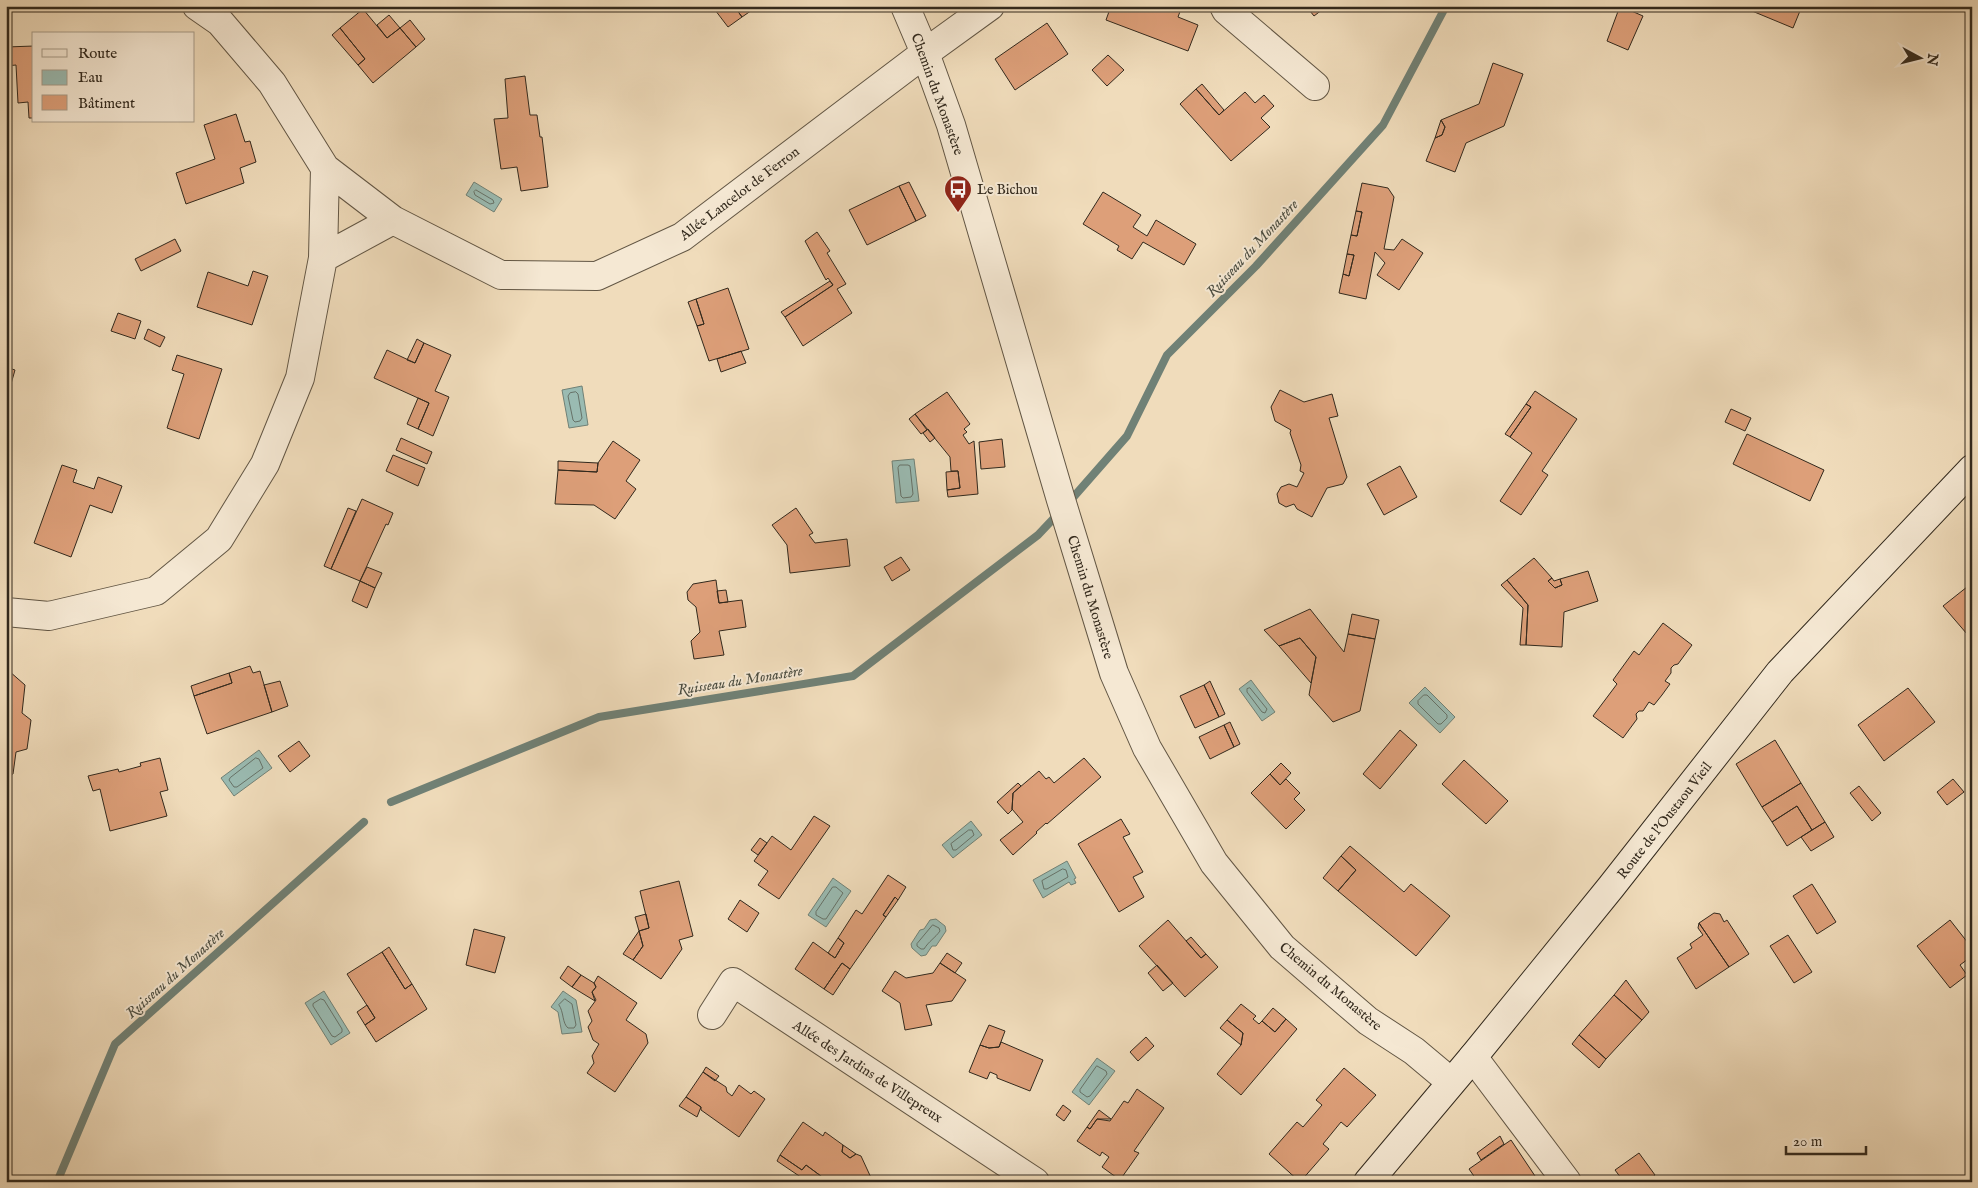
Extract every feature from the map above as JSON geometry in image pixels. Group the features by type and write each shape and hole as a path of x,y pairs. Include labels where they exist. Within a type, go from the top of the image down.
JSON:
{"street":[{"path":"6,612 49,616 156,591 219,539 265,464 300,378 323,258 325,168 272,83 220,22 197,6"},
{"name":"Chemin du Monastère","path":"905,6 925,53 951,124 1111,664 1147,748 1214,863 1282,947 1368,1021 1414,1051 1451,1082"},
{"name":"Allée Lancelot de Ferron","path":"325,168 393,220 501,275 597,276 682,237 990,6"},
{"path":"1224,6 1226,10 1315,86"},
{"path":"323,258 393,220"},
{"name":"Route de l'Oustaou Vieil","path":"1368,1182 1473,1057 1611,887 1780,672 1972,469"},
{"name":"Allée des Jardins de Villepreux","path":"712,1015 732,982 1035,1182"},
{"path":"1473,1057 1567,1182"}],"water":[{"path":"474,182 502,199 494,212 466,195"},
{"path":"582,386 588,425 569,428 562,390"},
{"path":"914,459 919,501 896,503 892,461"},
{"path":"1251,680 1275,712 1262,721 1239,689"},
{"path":"1425,687 1455,717 1440,733 1409,703"},
{"path":"259,750 272,768 234,796 221,778"},
{"path":"971,821 982,835 953,858 942,845"},
{"path":"1067,861 1076,878 1074,879 1076,883 1071,885 1069,882 1043,898 1033,880"},
{"path":"833,878 851,891 826,927 808,915"},
{"path":"936,919 945,926 946,931 936,946 932,946 926,955 921,956 912,948 911,944 920,930 924,929 930,920"},
{"path":"324,991 350,1033 331,1045 305,1003"},
{"path":"563,991 576,1000 582,1032 562,1034 558,1012 551,1007"},
{"path":"1097,1058 1115,1071 1089,1105 1072,1092"}],"building":[{"path":"712,6 734,6 742,17 728,27"},
{"path":"734,6 758,6 742,17"},
{"path":"1111,6 1182,6 1178,17 1198,25 1188,51 1106,20"},
{"path":"1306,6 1327,6 1314,16"},
{"path":"1620,6 1643,16 1628,50 1607,41"},
{"path":"1740,6 1802,6 1793,28"},
{"path":"363,9 387,38 400,28 416,47 373,83 358,65 365,59 340,28"},
{"path":"389,15 400,28 387,38 377,25"},
{"path":"410,20 425,39 416,47 400,28"},
{"path":"1047,23 1068,54 1015,90 995,59"},
{"path":"340,28 365,59 358,65 332,35"},
{"path":"32,46 32,118 29,118 28,102 18,103 16,65 6,66 6,47"},
{"path":"1108,55 1124,70 1107,86 1092,70"},
{"path":"1493,63 1523,74 1504,126 1466,143 1455,172 1426,161 1435,138 1442,135 1445,127 1441,120 1479,104"},
{"path":"525,76 530,115 537,115 540,137 542,137 548,187 521,191 517,167 501,169 494,119 508,118 505,79"},
{"path":"1202,84 1224,110 1219,115 1196,89"},
{"path":"1196,89 1219,115 1245,92 1255,103 1264,95 1274,106 1261,118 1270,127 1231,161 1180,104"},
{"path":"236,114 245,142 250,141 256,162 240,168 244,183 186,204 176,173 215,159 204,125"},
{"path":"1441,120 1445,127 1442,135 1435,138"},
{"path":"909,182 926,216 916,221 899,186"},
{"path":"1362,183 1388,188 1394,197 1384,249 1394,250 1402,239 1423,253 1399,290 1377,275 1385,263 1375,252 1366,299 1339,293 1343,274 1349,276 1354,255 1347,254 1351,235 1357,236 1362,212 1356,211"},
{"path":"899,186 916,221 867,245 849,210"},
{"path":"1103,192 1141,215 1133,227 1147,236 1156,220 1196,244 1184,265 1143,242 1132,259 1117,250 1119,246 1083,224"},
{"path":"1356,211 1362,212 1357,236 1351,235"},
{"path":"817,232 830,251 827,253 846,284 837,289 852,313 803,346 785,317 833,285 828,278 826,280 805,241"},
{"path":"175,239 181,251 141,271 135,259"},
{"path":"1347,254 1354,255 1349,276 1343,274"},
{"path":"253,271 268,276 252,325 197,307 208,272 248,286"},
{"path":"830,281 833,285 785,317 781,312"},
{"path":"728,288 749,349 709,361 697,326 704,324 696,299"},
{"path":"696,299 704,324 697,326 688,302"},
{"path":"118,313 141,321 135,339 111,331"},
{"path":"148,329 165,337 160,347 144,339"},
{"path":"417,339 424,343 415,363 407,360"},
{"path":"424,343 451,355 435,391 449,397 433,436 418,429 429,403 374,378 387,350 415,363"},
{"path":"741,351 746,363 721,372 717,359"},
{"path":"177,355 222,369 199,439 167,428 184,374 172,370"},
{"path":"6,367 15,370 11,384 6,382"},
{"path":"1280,390 1304,402 1332,394 1338,416 1329,418 1347,477 1343,484 1327,488 1312,517 1297,509 1294,504 1286,507 1279,503 1277,494 1281,487 1289,484 1297,487 1304,473 1300,471 1301,465 1290,433 1291,430 1275,421 1271,407"},
{"path":"1535,391 1577,419 1542,471 1548,475 1521,515 1500,501 1532,453 1510,437 1531,407 1526,404"},
{"path":"947,392 970,424 964,429 967,432 963,435 969,444 974,441 978,494 948,497 947,490 960,488 958,471 951,471 950,457 915,414"},
{"path":"418,398 429,403 418,429 407,424"},
{"path":"1526,404 1531,407 1510,437 1505,434"},
{"path":"1731,409 1751,418 1745,431 1725,422"},
{"path":"915,414 927,430 921,434 909,419"},
{"path":"928,429 935,438 930,442 923,433"},
{"path":"1747,434 1824,470 1810,501 1733,464"},
{"path":"401,438 432,452 427,464 396,450"},
{"path":"1002,439 1005,467 981,469 979,442"},
{"path":"613,441 640,460 626,481 636,489 615,519 594,505 555,504 558,470 597,472 598,463"},
{"path":"393,455 425,468 418,486 386,471"},
{"path":"558,461 598,463 597,472 558,470"},
{"path":"62,465 77,470 73,482 94,489 98,477 122,486 112,513 90,505 71,557 34,543"},
{"path":"1400,466 1417,497 1384,515 1367,484"},
{"path":"958,471 960,488 947,490 946,472"},
{"path":"362,499 393,513 360,581 331,569"},
{"path":"348,508 356,511 331,569 324,566"},
{"path":"796,508 813,533 809,535 815,543 847,539 850,566 790,573 787,545 772,525"},
{"path":"901,557 910,570 892,581 884,567"},
{"path":"1534,558 1552,578 1548,581 1555,588 1562,585 1560,579 1588,571 1598,601 1564,612 1562,647 1526,645 1528,605 1507,580"},
{"path":"367,567 382,573 375,588 360,581"},
{"path":"1552,578 1554,581 1560,579 1562,585 1555,588 1548,581"},
{"path":"716,580 719,603 742,600 746,627 719,631 724,655 694,659 691,641 700,632 696,607 688,600 687,592 693,584"},
{"path":"1507,580 1528,605 1526,645 1520,645 1523,608 1501,585"},
{"path":"360,581 375,588 367,608 352,601"},
{"path":"1972,583 1972,630 1967,634 1943,606"},
{"path":"726,590 728,602 719,603 717,591"},
{"path":"1310,609 1344,652 1348,634 1375,639 1360,711 1333,722 1309,695 1316,657 1300,638 1279,646 1264,630"},
{"path":"1352,614 1379,620 1375,639 1348,634"},
{"path":"1663,623 1692,645 1678,664 1671,668 1671,673 1665,681 1670,684 1662,695 1654,705 1649,702 1643,711 1639,711 1636,714 1637,719 1623,738 1593,716 1617,684 1613,680 1634,651 1639,655"},
{"path":"1300,638 1316,657 1311,683 1279,646"},
{"path":"250,666 253,673 260,671 272,712 207,734 194,696 232,683 229,673"},
{"path":"9,671 25,685 22,713 31,720 27,749 16,752 13,774 6,777 6,716 9,689 6,687 6,672"},
{"path":"229,673 232,683 194,696 191,686"},
{"path":"280,681 288,706 272,712 264,685"},
{"path":"1210,681 1225,714 1219,717 1204,685"},
{"path":"1204,685 1219,717 1195,728 1180,696"},
{"path":"1908,688 1935,722 1884,761 1858,725"},
{"path":"1230,722 1240,744 1234,747 1224,725"},
{"path":"1224,725 1234,747 1210,759 1199,737"},
{"path":"1400,730 1417,745 1380,789 1363,774"},
{"path":"1775,740 1801,783 1762,807 1736,764"},
{"path":"299,741 310,756 290,772 278,756"},
{"path":"160,758 168,790 160,792 167,816 110,831 100,789 93,791 88,776 118,769 119,772 141,766 140,763"},
{"path":"1084,758 1101,777 1046,823 1013,855 1000,840 1023,822 1012,809 1013,793 1039,771 1046,779 1049,777 1054,783"},
{"path":"1464,760 1508,801 1486,824 1442,784"},
{"path":"1281,763 1291,773 1280,785 1270,774"},
{"path":"1270,774 1280,785 1286,779 1300,793 1294,799 1305,810 1286,829 1251,793"},
{"path":"1953,779 1964,792 1947,805 1937,792"},
{"path":"1018,783 1021,786 1013,793 1012,810 1008,814 997,802"},
{"path":"1801,783 1825,822 1812,830 1797,806 1772,822 1762,807"},
{"path":"1859,786 1881,813 1872,821 1850,793"},
{"path":"1797,806 1812,830 1787,846 1772,822"},
{"path":"814,816 830,826 779,899 758,885 768,871 754,861 772,836 791,850"},
{"path":"1121,819 1130,834 1123,837 1143,872 1133,877 1144,897 1119,912 1078,844"},
{"path":"1825,822 1834,837 1811,851 1801,837"},
{"path":"760,838 767,843 758,855 751,850"},
{"path":"1350,846 1404,892 1411,884 1450,916 1416,956 1338,891 1356,870 1341,856"},
{"path":"1341,856 1356,870 1338,891 1323,878"},
{"path":"888,875 906,887 898,900 895,897 883,915 886,917 850,969 842,963 824,989 795,969 813,942 835,958 844,943 838,938 856,910 862,914"},
{"path":"679,881 693,936 679,940 682,949 661,979 633,960 643,946 639,931 649,928 640,891"},
{"path":"1812,884 1836,922 1817,934 1793,896"},
{"path":"895,897 898,900 886,917 883,915"},
{"path":"740,900 759,913 747,932 728,919"},
{"path":"1714,913 1720,914 1724,922 1727,920 1749,954 1729,967 1699,923"},
{"path":"646,914 649,928 639,931 635,917"},
{"path":"1168,920 1201,958 1206,954 1218,967 1185,997 1139,946"},
{"path":"1950,920 1972,948 1972,956 1960,965 1967,975 1950,988 1917,946"},
{"path":"1699,923 1729,967 1696,989 1677,958 1692,948 1690,944 1703,935 1698,928"},
{"path":"474,929 505,937 495,973 466,965"},
{"path":"639,931 643,946 633,960 623,954"},
{"path":"1788,935 1812,972 1794,983 1770,946"},
{"path":"1191,937 1206,954 1201,958 1186,941"},
{"path":"838,938 844,943 835,958 828,953"},
{"path":"389,947 412,984 405,989 382,952"},
{"path":"382,952 405,989 412,984 427,1009 376,1042 365,1025 375,1018 347,974"},
{"path":"947,953 962,963 955,973 940,963"},
{"path":"842,963 850,969 833,995 824,989"},
{"path":"940,963 966,980 952,1001 926,1005 932,1025 905,1030 900,1003 882,991 895,971 906,978 933,973"},
{"path":"1157,965 1173,983 1163,991 1148,973"},
{"path":"568,966 581,975 572,987 560,978"},
{"path":"581,975 594,983 596,987 592,992 595,1001 572,987"},
{"path":"598,976 637,1003 626,1020 646,1034 648,1043 615,1092 587,1073 594,1063 592,1056 599,1044 593,1040 588,1027 592,1021 588,1011 596,1000 592,992 596,987 594,983"},
{"path":"1626,980 1649,1012 1642,1020 1614,995"},
{"path":"1614,995 1642,1020 1606,1059 1579,1035"},
{"path":"1241,1004 1256,1016 1253,1019 1259,1024 1262,1021 1275,1032 1286,1019 1297,1029 1241,1095 1217,1074 1241,1045 1243,1033 1227,1020"},
{"path":"367,1005 375,1018 365,1025 357,1012"},
{"path":"1273,1008 1286,1019 1275,1032 1262,1021"},
{"path":"1227,1020 1243,1033 1241,1045 1220,1028"},
{"path":"989,1025 1005,1031 999,1047 989,1048 980,1045"},
{"path":"1579,1035 1606,1059 1599,1068 1572,1044"},
{"path":"1146,1037 1154,1046 1138,1061 1130,1052"},
{"path":"1001,1042 1043,1060 1030,1091 997,1078 997,1075 990,1072 987,1079 969,1072 980,1045 989,1048 999,1047"},
{"path":"706,1067 719,1076 715,1081 703,1072"},
{"path":"1344,1068 1376,1095 1347,1127 1341,1122 1323,1144 1329,1149 1300,1182 1269,1154 1297,1122 1303,1127 1322,1105 1316,1100"},
{"path":"703,1072 726,1087 727,1092 732,1096 739,1085 751,1094 754,1091 765,1099 739,1137 686,1097"},
{"path":"1137,1089 1164,1108 1134,1151 1139,1153 1120,1180 1102,1167 1109,1157 1102,1152 1100,1156 1077,1141 1087,1127 1090,1129 1097,1119 1110,1121 1124,1101 1128,1103"},
{"path":"686,1097 701,1107 697,1117 679,1106"},
{"path":"1063,1105 1071,1111 1064,1121 1056,1115"},
{"path":"1099,1110 1111,1119 1097,1119 1090,1129 1087,1127"},
{"path":"803,1122 823,1136 825,1132 843,1145 842,1152 850,1158 856,1154 861,1156 873,1182 829,1182 806,1165 802,1170 780,1155"},
{"path":"1500,1136 1504,1144 1481,1160 1477,1153"},
{"path":"1511,1140 1539,1182 1478,1182 1469,1169"},
{"path":"843,1145 856,1154 850,1158 842,1152"},
{"path":"1639,1153 1655,1175 1647,1182 1624,1182 1615,1170"},
{"path":"780,1155 802,1170 806,1165 829,1182 808,1182 777,1161"}],"waterway":[{"name":"Ruisseau du Monastère","path":"1070,501 1127,436 1167,355 1256,266 1383,125 1446,6"},
{"name":"Ruisseau du Monastère","path":"391,802 599,717 853,676 1038,535 1055,517"},
{"name":"Ruisseau du Monastère","path":"57,1182 115,1044 364,822"}],"place":[{"name":"Le Bichou","path":"958,213"}]}
